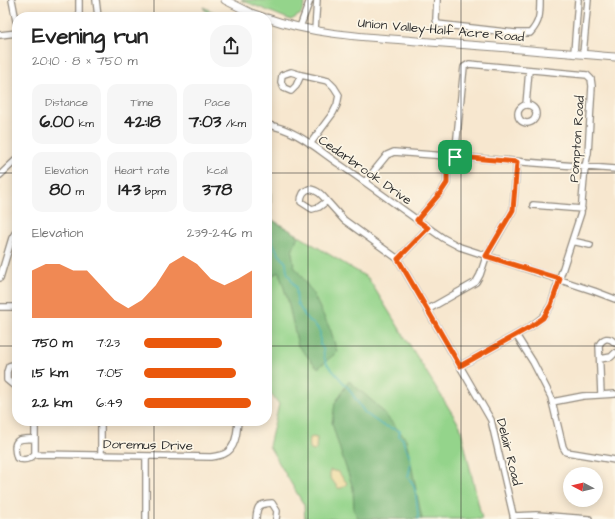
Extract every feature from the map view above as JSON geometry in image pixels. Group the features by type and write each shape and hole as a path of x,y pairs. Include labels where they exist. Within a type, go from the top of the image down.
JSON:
{"street":[{"path":"12,0 14,12"},
{"path":"79,0 79,12"},
{"path":"96,0 97,12"},
{"path":"225,0 249,12"},
{"path":"300,27 310,0"},
{"path":"315,30 317,0"},
{"path":"437,0 437,24 515,33 530,33 537,26 540,11 540,0"},
{"path":"574,53 578,0"},
{"path":"583,54 588,0"},
{"path":"576,18 586,20"},
{"name":"Union Valley-Half Acre Road","path":"272,20 282,24 315,30 362,36 615,57"},
{"path":"0,35 12,34"},
{"name":"Pompton Road","path":"455,157 464,67 469,64 587,75 591,79 592,86 589,145 585,167 582,209 551,305 543,318 460,366"},
{"path":"526,105 529,70"},
{"path":"301,75 328,81 339,95 337,105 333,113 310,144"},
{"name":"Cedarbrook Drive","path":"272,125 293,134 310,144 428,228 460,248 560,279 615,299"},
{"path":"365,182 387,155 394,152 615,169"},
{"path":"417,220 447,183 447,156"},
{"path":"427,310 476,282 480,275 486,256 513,210 517,162"},
{"path":"0,176 12,164"},
{"path":"327,201 319,207 312,209 301,202 301,197 305,190 309,188 314,189 320,193 344,220 398,259 428,228"},
{"path":"533,205 582,209"},
{"path":"0,278 12,238"},
{"path":"572,241 590,245"},
{"name":"Delair Road","path":"398,259 491,420 513,517"},
{"path":"0,307 12,307"},
{"path":"516,335 533,362 551,397 562,447 566,452 615,460"},
{"path":"601,395 599,345 601,341 607,339 615,343"},
{"path":"600,359 611,357 615,353"},
{"path":"12,365 9,366 7,380 12,385"},
{"path":"552,402 583,396 615,394"},
{"path":"35,426 35,440 34,454 28,459 22,460 17,458 14,449 16,442 21,439 35,440"},
{"path":"100,426 101,455"},
{"name":"Doremus Drive","path":"34,454 211,457 225,454 232,447 237,426"},
{"path":"146,456 146,519"},
{"path":"256,519 259,506 262,503 272,503 277,511 276,519"},
{"path":"513,517 536,515 590,519"}],"green space":[{"path":"241,0 306,0 301,14 291,20"},
{"path":"203,7 214,12 206,12"},
{"path":"272,220 368,278 460,426 482,519 305,519 304,505 269,446 279,404 272,395"},
{"path":"272,220 298,235 292,252 294,266 312,292 331,331 337,352 318,368 298,346 288,301 279,272 272,276"},
{"path":"349,381 377,405 406,439 422,519 359,519 354,511 353,488 332,423 335,403"}],"sand":[{"path":"311,437 317,438 316,449 314,451 311,450 310,447"},
{"path":"330,470 338,472 347,483 341,488 338,488 330,477"}],"waterway":[{"path":"272,239 278,253 286,263 287,272 296,288 297,303 307,319 316,326 320,332 320,345 323,348 324,357 327,364 349,389 365,413 382,425 400,431 399,436 403,439 404,445 410,457 408,477 413,484 415,491 418,519"}],"route":[{"path":"447,156 455,157 517,162 513,210 486,256 560,279 551,305 543,318 530,327 460,366 398,259 428,228 417,220 447,183 447,156"}]}
